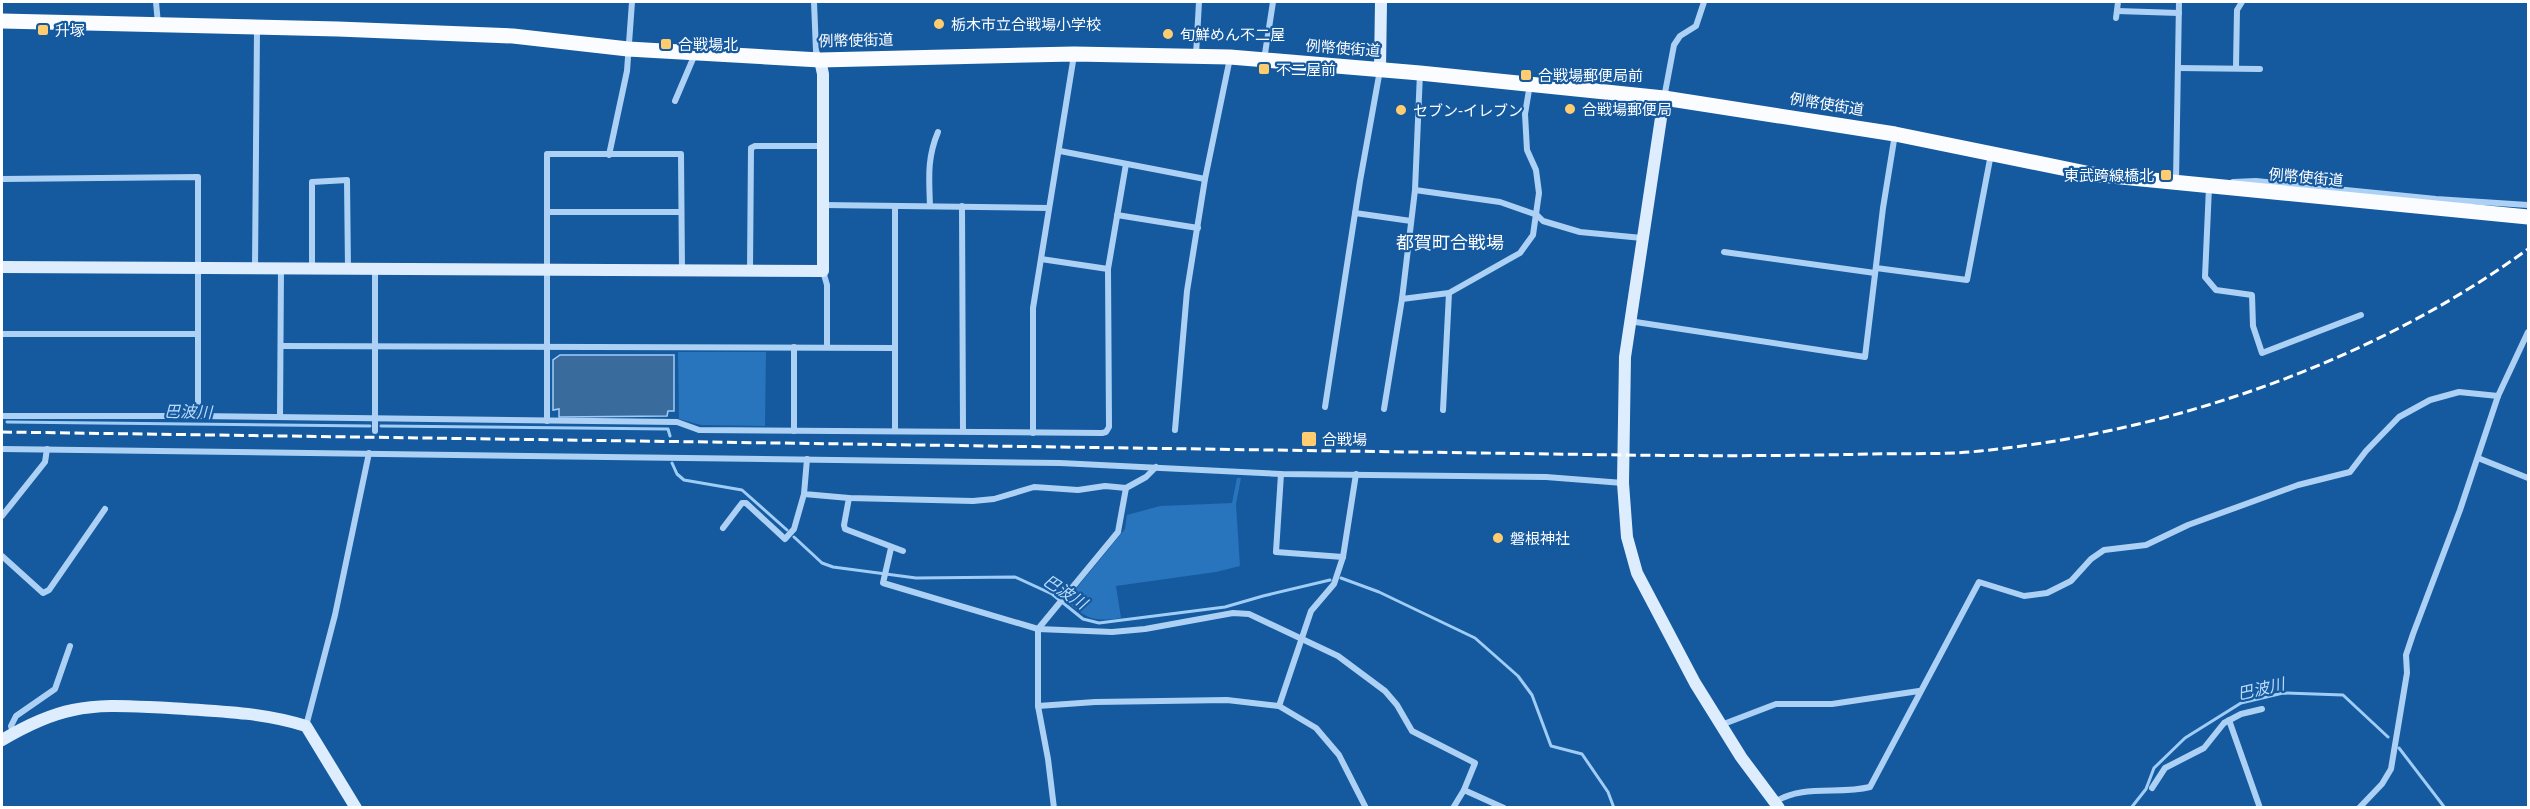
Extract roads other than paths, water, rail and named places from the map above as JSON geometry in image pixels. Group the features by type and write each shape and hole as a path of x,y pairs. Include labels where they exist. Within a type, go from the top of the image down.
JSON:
{"main road":[{"name":"例幣使街道","path":"2,21 513,36 628,49 819,60 1074,54 1230,57 1380,69 1664,98 1895,134 2091,174 2529,217"}],"street":[{"path":"156,2 158,24"},
{"path":"609,155 627,70 632,2"},
{"path":"814,2 816,51 823,74 823,271 826,285 827,347"},
{"path":"1196,55 1199,2"},
{"path":"1264,60 1273,2"},
{"path":"1325,407 1380,69 1381,2"},
{"path":"1704,2 1696,26 1680,36 1674,45 1629,321 1623,386 1623,483 1627,537 1637,573 1671,640 1720,726 1777,805 1807,792 1851,791 1870,787 1919,691 1979,582 2024,596 2047,593 2071,581 2091,559 2103,550 2123,550 2146,545 2188,525 2298,485 2350,472 2366,451 2399,417 2430,400 2459,392 2498,396"},
{"path":"2118,2 2117,14 2179,13"},
{"path":"2176,183 2179,2"},
{"path":"2236,67 2237,10 2242,2"},
{"path":"255,268 257,27"},
{"path":"675,101 695,52"},
{"path":"1033,433 1033,308 1074,54"},
{"path":"1175,430 1187,291 1205,179 1230,57"},
{"path":"2178,68 2260,69"},
{"path":"1384,409 1402,299 1415,190 1420,73"},
{"path":"1402,299 1449,293 1520,253 1533,235 1539,193 1536,170 1527,150 1525,114 1530,84"},
{"path":"930,206 929,161 938,132"},
{"path":"1629,321 1865,357 1895,134"},
{"path":"750,270 751,148 755,146 823,146"},
{"path":"1060,151 1205,179"},
{"path":"1724,252 1967,280 1992,153"},
{"path":"547,421 547,154 681,154 682,270"},
{"path":"2,416 677,422 699,430 895,430 1098,434 1108,430 1108,269 1126,164"},
{"path":"2,178 198,177 198,416"},
{"path":"312,268 312,182 347,180 348,269"},
{"path":"2361,315 2262,353 2253,326 2252,295 2216,290 2205,277 2209,187 2236,181 2256,182 2436,199 2529,205"},
{"path":"1415,190 1500,202 1537,215 1543,221 1580,232 1642,238"},
{"path":"823,205 1048,208"},
{"path":"895,206 895,430"},
{"path":"962,206 963,431"},
{"path":"547,212 681,212"},
{"path":"1355,213 1411,221"},
{"path":"1117,215 1198,228"},
{"path":"1041,259 1108,269"},
{"path":"2,267 823,271"},
{"path":"280,417 281,268"},
{"path":"375,270 375,431"},
{"path":"1443,410 1449,293"},
{"path":"2358,807 2382,784 2391,769 2407,673 2406,655 2478,458 2498,396 2529,332"},
{"path":"2,334 197,334"},
{"path":"281,346 894,348"},
{"path":"794,347 794,431"},
{"path":"2,449 807,459 1156,467 1281,474 1546,477 1623,483"},
{"path":"2,516 45,462 47,449"},
{"path":"306,726 334,615 369,453"},
{"path":"2478,458 2529,478"},
{"path":"723,528 742,504 746,503 785,539 796,524 804,494 807,459"},
{"path":"804,494 849,498 974,501 994,499 1022,490 1042,487 1078,490 1105,486 1126,488 1146,477 1156,467"},
{"path":"1281,474 1276,552 1343,557"},
{"path":"1280,706 1311,611 1334,584 1343,557 1356,474"},
{"path":"1054,807 1038,706 1038,629 1118,532 1126,488"},
{"path":"849,498 845,529 903,551"},
{"path":"2,556 42,593 49,590 105,509"},
{"path":"891,548 883,583 1038,629 1112,632 1233,613 1250,614 1338,656 1385,691 1415,733 1475,763 1464,790 1453,807"},
{"path":"13,733 11,726 16,716 55,689 70,646"},
{"path":"1720,726 1776,704 1832,704 1919,691"},
{"path":"1038,706 1095,702 1227,700 1280,706 1316,728 1339,755 1366,807"},
{"path":"2,740 32,724 72,710 107,705 281,718 306,726 356,807"},
{"path":"2152,788 2165,768 2204,748 2218,728 2229,720 2241,714 2262,709"},
{"path":"2229,720 2260,807"},
{"path":"1464,790 1504,807"}],"waterway":[{"name":"巴波川","path":"7,422 370,426"},
{"name":"巴波川","path":"381,426 668,429 670,436"},
{"name":"巴波川","path":"672,463 677,474 684,480 742,490 787,530"},
{"name":"巴波川","path":"794,537 822,563 833,567 916,578 1015,577 1052,594 1083,619 1099,623 1225,607 1330,580"},
{"name":"巴波川","path":"1341,578 1379,592 1475,638 1518,676 1532,695 1551,746 1582,754 1608,792 1614,808"},
{"name":"巴波川","path":"2131,808 2146,789 2154,768 2185,738 2241,703 2283,693 2343,695 2388,737"},
{"name":"巴波川","path":"2399,748 2445,808"}],"railway":[{"path":"2,432 1654,455 1980,451 2052,442 2124,427 2196,409 2268,385 2337,358 2404,326 2468,289 2528,249"}],"place":[{"name":"栃木市立合戦場小学校","path":"939,24"},
{"name":"升塚","path":"43,30"},
{"name":"旬鮮めん不二屋","path":"1168,34"},
{"name":"合戦場北","path":"666,44"},
{"name":"不二屋前","path":"1264,69"},
{"name":"合戦場郵便局前","path":"1526,75"},
{"name":"合戦場郵便局","path":"1570,109"},
{"name":"セブン-イレブン","path":"1401,110"},
{"name":"東武跨線橋北","path":"2166,175"},
{"name":"合戦場","path":"1309,439"},
{"name":"磐根神社","path":"1498,538"}],"district":[{"name":"都賀町合戦場","path":"1450,243"}]}
